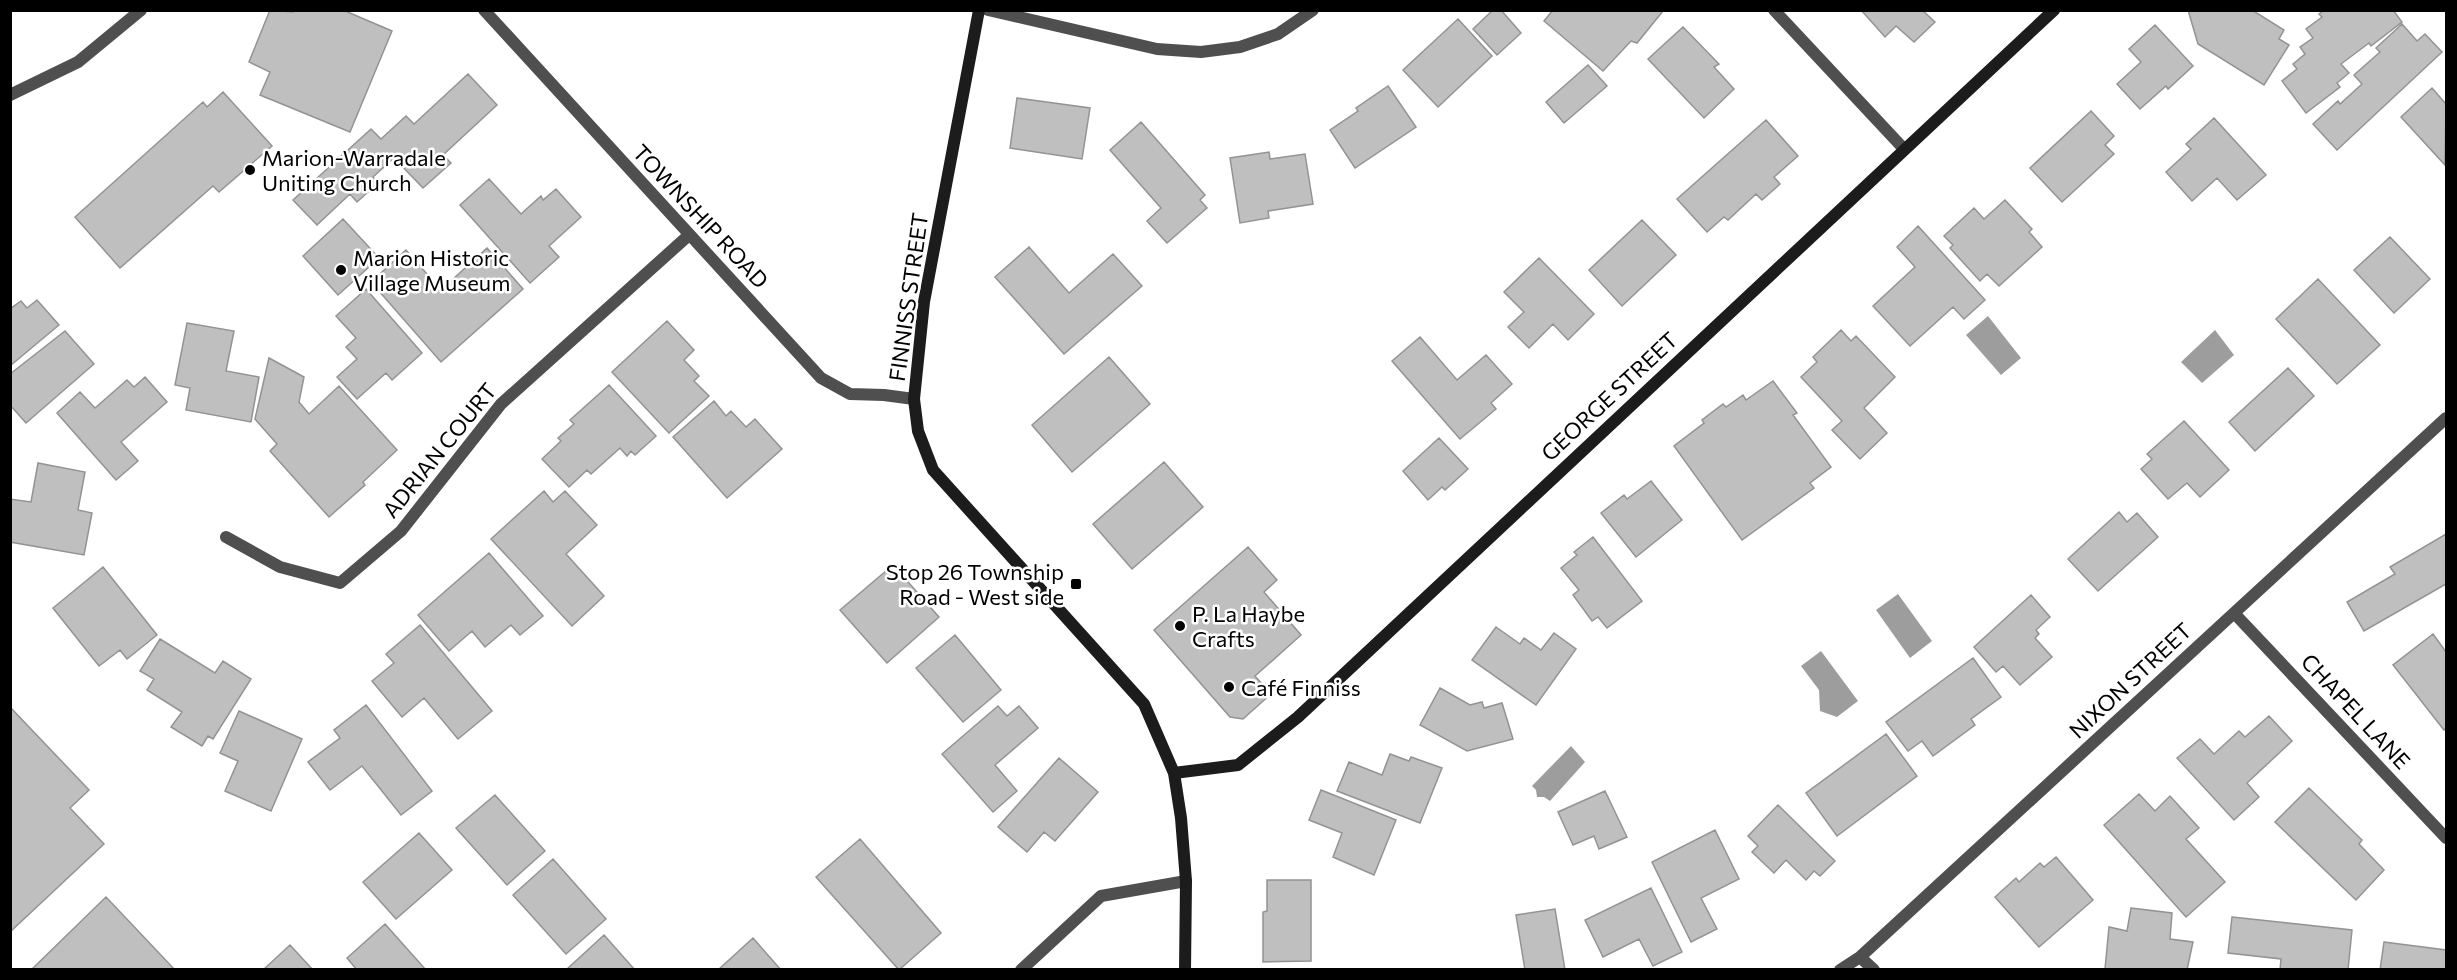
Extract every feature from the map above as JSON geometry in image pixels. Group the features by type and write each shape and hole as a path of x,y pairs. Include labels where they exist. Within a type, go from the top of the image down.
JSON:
{"street":[{"path":"10,95 78,62 141,10"},
{"name":"TOWNSHIP ROAD","path":"484,10 821,378 850,394 914,399"},
{"name":"FINNISS STREET","path":"979,10 924,302 914,399 918,430 933,470 1144,704 1174,773 1181,818 1186,881 1185,969"},
{"path":"988,10 1157,50 1201,52 1240,47 1278,34 1313,10"},
{"path":"1774,10 1904,148"},
{"name":"GEORGE STREET","path":"1174,773 1238,765 1298,717 2054,10"},
{"name":"ADRIAN COURT","path":"226,537 280,567 340,583 401,531 501,404 689,236"},
{"name":"NIXON STREET","path":"1840,969 1860,957 2446,418"},
{"name":"CHAPEL LANE","path":"2234,613 2446,838"},
{"path":"1021,969 1101,896 1186,881"},
{"path":"1860,957 1874,969"}],"shaded area":[{"path":"1988,316 2021,358 2001,375 1966,335"},
{"path":"2215,330 2234,355 2202,383 2181,362"},
{"path":"1898,594 1932,641 1910,658 1876,610"},
{"path":"1821,651 1858,701 1837,717 1820,711 1819,690 1801,666"},
{"path":"1571,746 1585,762 1550,801 1544,797 1537,797 1536,790 1532,786"}],"building":[{"path":"270,10 293,12 294,10 343,10 392,31 350,132 260,95 270,72 249,62"},
{"path":"1493,10 1501,10 1521,33 1497,55 1473,29"},
{"path":"1553,10 1663,11 1637,43 1631,41 1603,71 1544,21"},
{"path":"1861,10 1922,10 1935,22 1914,42 1896,26 1885,37"},
{"path":"2188,10 2252,10 2284,30 2279,39 2289,45 2264,85 2198,44"},
{"path":"2324,10 2393,10 2402,22 2371,46 2369,43 2341,64 2349,73 2337,83 2340,87 2306,113 2282,81 2297,69 2293,64 2305,54 2300,47 2313,38 2306,29 2322,17 2319,14"},
{"path":"1458,19 1492,56 1438,107 1403,70"},
{"path":"2402,24 2417,41 2425,34 2442,52 2337,150 2313,124 2338,101 2340,104 2362,84 2354,75 2380,52 2376,48"},
{"path":"2155,25 2193,66 2168,89 2166,86 2140,109 2117,84 2141,62 2129,49"},
{"path":"1683,27 1719,64 1714,67 1734,89 1704,118 1648,59"},
{"path":"1588,65 1607,86 1564,123 1546,102"},
{"path":"468,74 497,105 443,155 451,163 423,188 394,158 373,177 378,183 357,202 350,194 317,225 293,200 371,129 381,139 406,116 414,124"},
{"path":"1388,86 1416,127 1355,168 1330,130 1358,111 1356,108"},
{"path":"2432,88 2446,104 2445,165 2401,117"},
{"path":"223,92 272,146 219,192 213,186 120,268 75,217 203,102 207,107"},
{"path":"1017,98 1090,108 1082,159 1010,148"},
{"path":"2091,111 2114,136 2105,145 2114,154 2062,202 2030,168"},
{"path":"2214,118 2266,175 2237,200 2217,178 2192,201 2166,172 2191,149 2186,144"},
{"path":"1766,120 1798,156 1774,177 1780,184 1762,200 1756,194 1728,220 1724,217 1707,232 1677,199"},
{"path":"1141,122 1205,195 1200,200 1207,208 1167,243 1147,221 1161,208 1110,150"},
{"path":"1269,152 1270,159 1305,154 1313,204 1268,211 1269,218 1240,223 1230,158"},
{"path":"489,179 521,214 541,196 543,200 556,189 581,217 549,246 559,257 530,283 460,205"},
{"path":"2005,200 2032,229 2029,232 2042,247 1999,286 1987,274 1980,281 1950,248 1953,245 1944,236 1974,208 1984,219"},
{"path":"343,219 379,258 338,295 303,256"},
{"path":"1642,220 1676,255 1622,306 1589,270"},
{"path":"1918,226 1985,300 1964,319 1953,307 1910,346 1873,306 1915,267 1897,247"},
{"path":"2390,237 2430,279 2394,313 2354,270"},
{"path":"1029,247 1069,293 1113,254 1142,286 1064,354 995,277"},
{"path":"487,248 523,289 441,362 371,282 406,250 441,290"},
{"path":"1539,258 1594,314 1568,340 1553,324 1529,348 1508,327 1524,312 1504,292"},
{"path":"2318,279 2380,345 2337,384 2276,319"},
{"path":"366,289 422,353 392,380 386,373 357,399 337,377 357,359 346,347 356,338 336,316"},
{"path":"37,300 59,325 10,366 10,309 21,301 27,308"},
{"path":"667,321 694,350 684,360 699,376 694,381 709,396 669,433 612,372"},
{"path":"187,323 234,331 226,371 259,377 251,422 186,410 190,388 175,385"},
{"path":"1841,330 1851,341 1856,336 1895,377 1864,408 1887,433 1860,459 1832,430 1842,421 1801,377 1817,362 1813,357"},
{"path":"65,331 94,364 26,423 10,405 10,374"},
{"path":"1420,337 1457,380 1486,355 1512,384 1491,403 1496,409 1460,439 1392,361"},
{"path":"1109,357 1150,404 1072,472 1032,425"},
{"path":"269,358 304,377 299,402 309,414 339,386 397,450 363,482 365,485 329,517 270,451 277,444 255,419"},
{"path":"2288,368 2314,396 2255,451 2229,422"},
{"path":"145,377 167,402 121,442 138,461 116,480 57,413 80,392 95,408 127,380 134,387"},
{"path":"1773,381 1797,413 1793,415 1831,467 1810,483 1814,488 1742,540 1674,446 1704,423 1702,420 1723,404 1726,407 1743,395 1746,400"},
{"path":"609,385 656,436 635,455 631,451 627,456 620,448 591,474 587,470 569,487 542,459 561,441 558,438 574,424 570,420"},
{"path":"714,401 726,416 731,411 746,427 755,419 782,449 727,498 673,437"},
{"path":"2184,421 2229,470 2200,497 2187,483 2168,499 2141,469 2152,459 2147,454"},
{"path":"1439,438 1468,469 1445,490 1442,487 1428,500 1403,471"},
{"path":"1164,462 1203,507 1132,569 1093,524"},
{"path":"38,463 85,472 78,510 92,513 84,555 10,542 10,499 31,502"},
{"path":"1651,481 1682,520 1636,557 1601,513 1624,495 1627,499"},
{"path":"544,491 553,502 565,491 597,525 566,554 604,596 572,626 491,539"},
{"path":"2119,512 2127,522 2137,513 2158,537 2098,591 2068,559"},
{"path":"2446,534 2446,584 2364,631 2347,602 2395,574 2390,567"},
{"path":"1593,537 1642,601 1607,628 1598,617 1592,621 1573,595 1579,590 1561,568 1577,555 1574,552"},
{"path":"1248,547 1277,580 1264,592 1301,635 1255,676 1271,694 1243,719 1230,717 1154,630"},
{"path":"489,553 543,616 520,635 511,625 485,647 472,631 449,651 418,615"},
{"path":"893,565 939,617 887,663 840,610"},
{"path":"103,567 157,635 127,659 120,650 99,666 53,608"},
{"path":"2031,595 2050,617 2036,630 2039,634 2035,638 2052,657 2020,685 2003,666 1996,672 1974,647"},
{"path":"420,625 492,711 458,739 424,698 402,717 372,681 394,663 386,654"},
{"path":"1496,627 1520,644 1524,638 1541,650 1554,633 1576,649 1536,705 1472,660"},
{"path":"2433,634 2446,652 2446,728 2444,730 2393,665"},
{"path":"955,635 1001,690 963,722 916,668"},
{"path":"160,639 215,673 223,661 251,679 213,739 208,736 202,746 171,727 182,712 147,690 154,679 140,671"},
{"path":"1973,658 2001,697 1971,719 1975,725 1933,756 1922,741 1908,751 1886,722"},
{"path":"1440,688 1470,705 1482,702 1484,708 1502,703 1513,739 1467,751 1420,725"},
{"path":"366,705 432,791 401,815 362,766 330,790 308,762 340,738 334,730"},
{"path":"998,706 1007,716 1019,706 1038,728 995,765 1017,791 993,812 942,754"},
{"path":"10,707 89,790 70,808 104,844 10,932"},
{"path":"239,711 302,739 271,811 225,791 238,761 220,753"},
{"path":"2269,716 2292,741 2247,783 2259,797 2234,820 2177,758 2200,739 2214,754 2239,731 2245,737"},
{"path":"1886,734 1917,776 1837,836 1806,793"},
{"path":"1390,754 1409,761 1411,757 1442,768 1420,823 1337,791 1349,762 1382,775"},
{"path":"1059,758 1098,792 1055,841 1044,832 1027,852 998,827"},
{"path":"2309,788 2362,840 2359,844 2384,870 2356,900 2275,822"},
{"path":"1321,790 1396,820 1374,875 1333,857 1342,833 1309,820"},
{"path":"1605,791 1627,837 1599,849 1594,836 1573,845 1558,812"},
{"path":"2139,794 2155,811 2170,796 2199,828 2186,839 2225,882 2186,917 2104,825"},
{"path":"495,795 545,851 507,885 456,828"},
{"path":"1778,805 1835,861 1820,876 1814,871 1806,880 1786,860 1774,873 1752,852 1758,846 1748,836"},
{"path":"1715,830 1739,879 1701,898 1717,929 1691,942 1652,862"},
{"path":"419,833 452,870 396,919 363,882"},
{"path":"860,839 941,933 899,970 816,877"},
{"path":"2056,857 2093,900 2039,947 1995,897 2016,878 2019,882 2040,863 2044,867"},
{"path":"553,859 606,919 566,954 513,895"},
{"path":"1267,880 1311,880 1311,961 1263,962 1263,912 1267,911"},
{"path":"1651,888 1682,952 1653,966 1639,939 1603,957 1585,920"},
{"path":"106,897 175,970 31,970"},
{"path":"2131,908 2172,913 2170,939 2193,942 2187,970 2105,969 2109,927 2127,931"},
{"path":"1555,909 1565,970 1525,970 1516,915"},
{"path":"2232,917 2352,930 2348,970 2280,970 2281,959 2228,953"},
{"path":"385,924 426,970 357,970 347,958"},
{"path":"604,935 635,970 566,970"},
{"path":"753,938 781,970 718,970"},
{"path":"2384,942 2446,950 2446,970 2380,970"},
{"path":"290,945 313,970 263,970"}],"place":[{"name":"Marion-Warradale Uniting Church","path":"250,170"},
{"name":"Marion Historic Village Museum","path":"341,270"},
{"name":"Stop 26 Township Road - West side","path":"1076,584"},
{"name":"P. La Haybe Crafts","path":"1180,626"},
{"name":"Café Finniss","path":"1229,687"}]}
